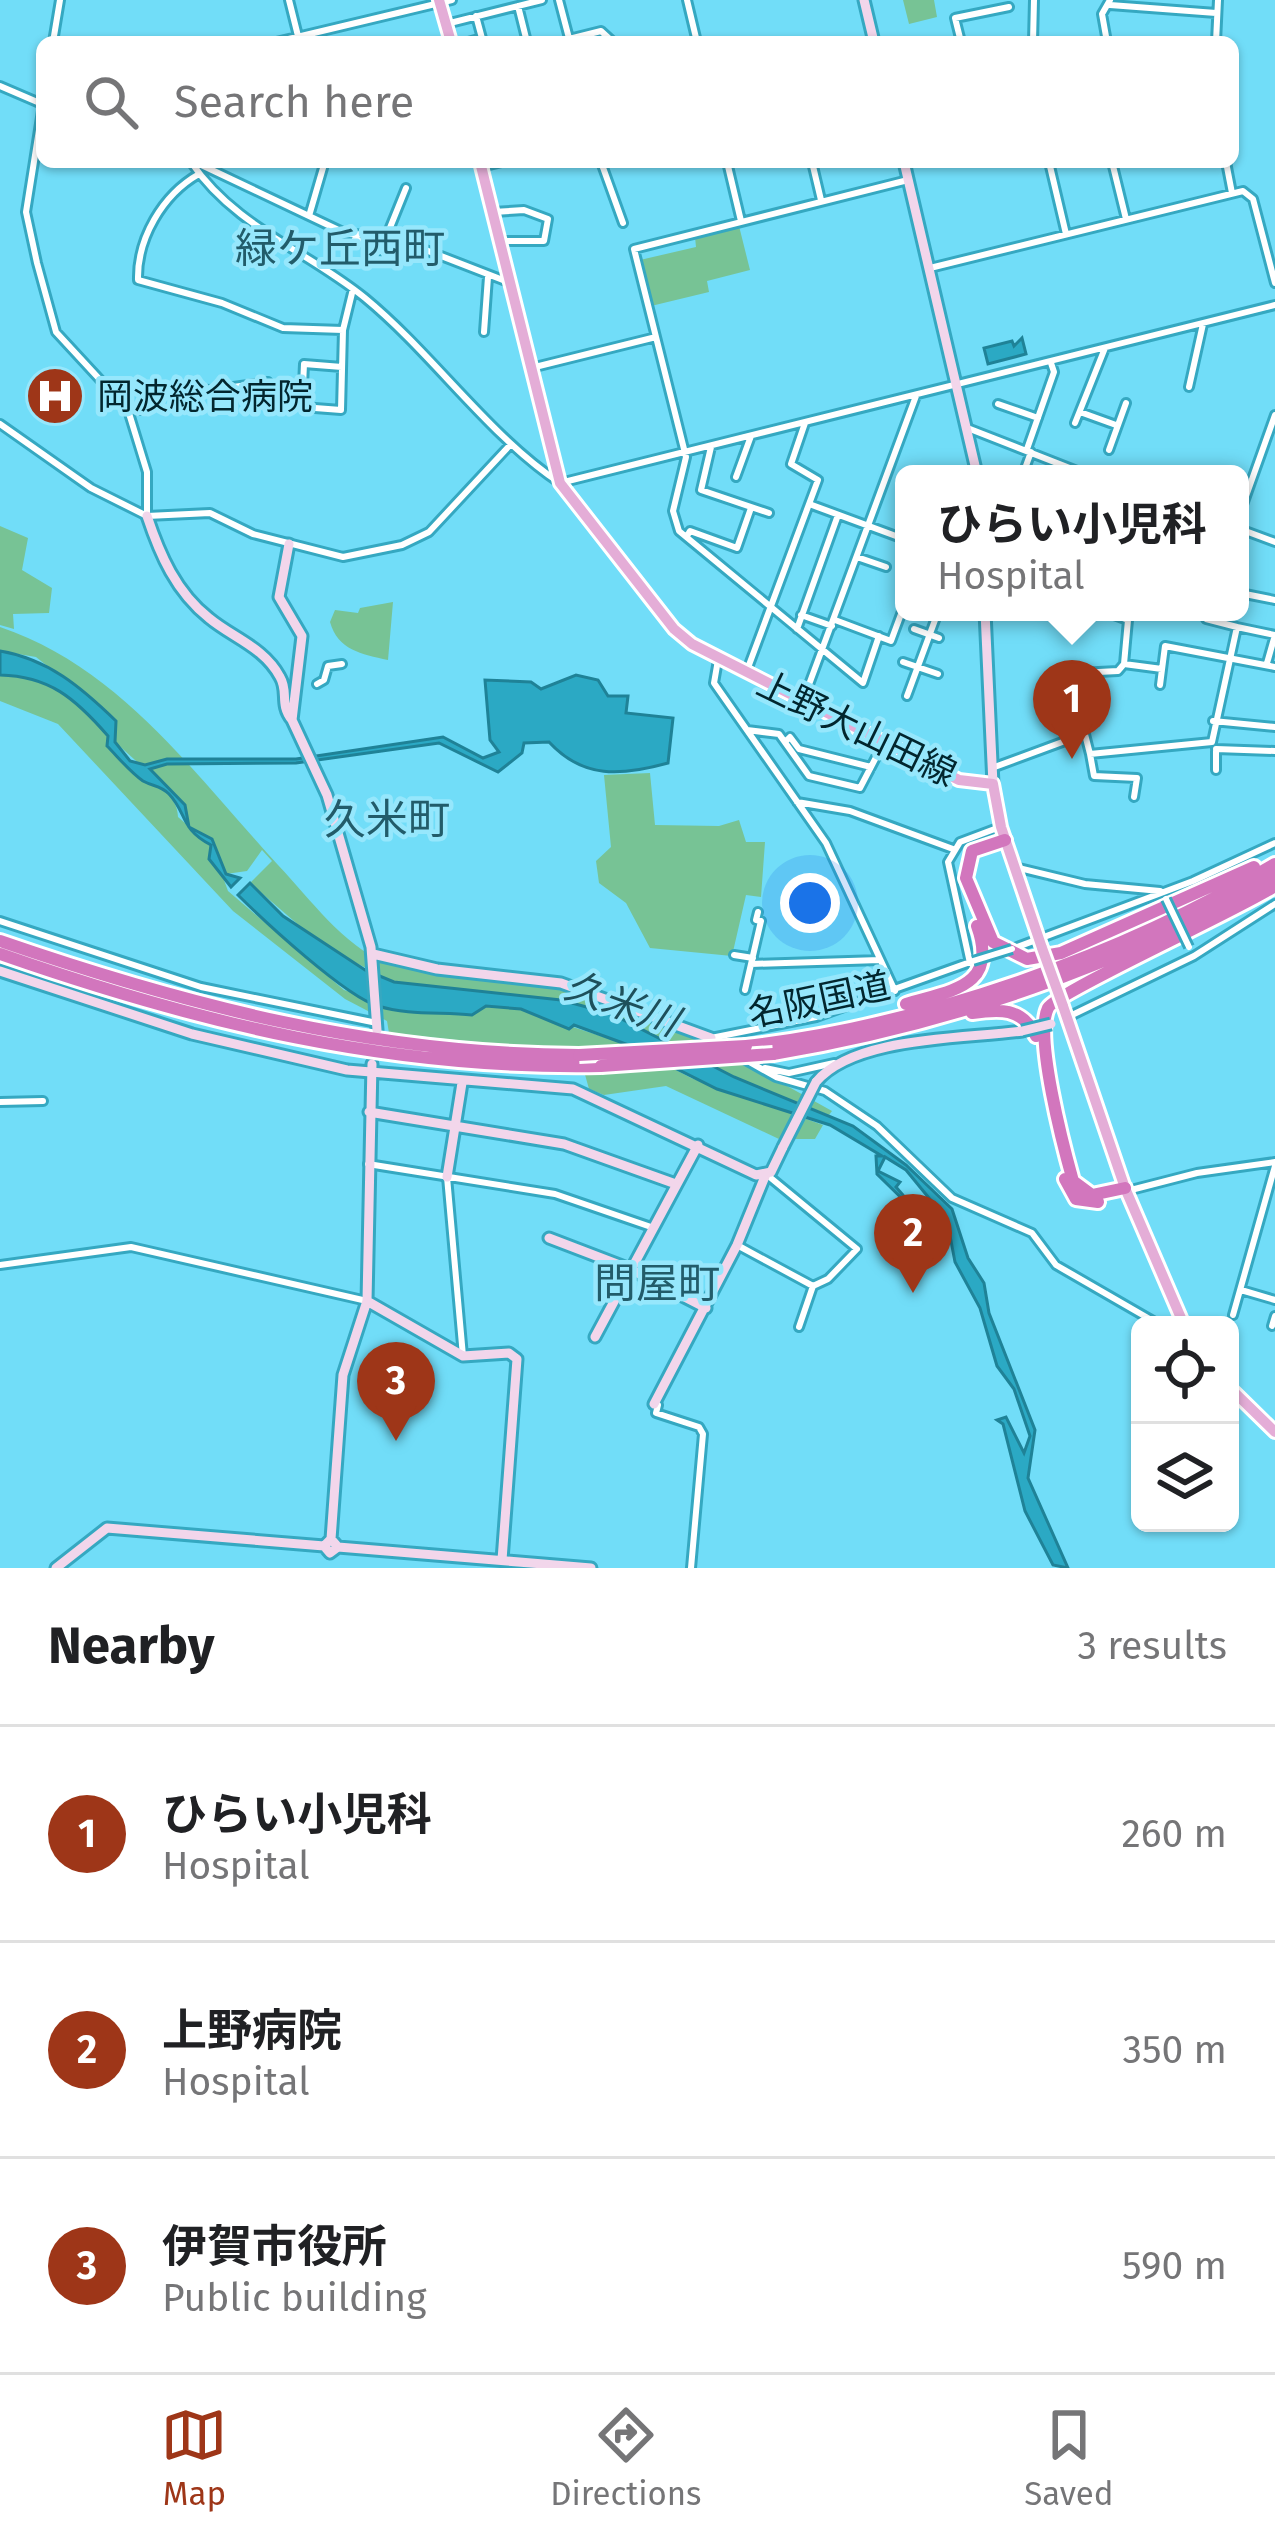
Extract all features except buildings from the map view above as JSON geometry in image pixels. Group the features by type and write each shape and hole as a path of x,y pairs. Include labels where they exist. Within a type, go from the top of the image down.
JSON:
{"highway":[{"path":"1003,834 973,851 966,878 993,942 1027,959 1061,953 1275,860"},
{"path":"796,1039 958,988 976,976 983,945 957,864 970,844 1003,834"},
{"name":"名阪国道","path":"0,941 188,1003 314,1033 432,1049 579,1055 746,1046 796,1039 950,1001 1054,968 1181,914 1275,860"},
{"name":"名阪国道","path":"0,954 183,1013 312,1044 471,1064 601,1066 773,1054 959,1010 1089,967 1275,876"},
{"path":"1126,1189 1092,1195 1073,1181 1045,1043 1046,1011 1062,992 1198,932 1275,886"},
{"path":"809,1048 993,1010 1019,1015 1039,1045 1070,1192 1093,1203 1126,1189"}],"main road":[{"path":"444,1 449,36"},
{"name":"上野大山田線","path":"482,168 560,483 674,629 718,660 959,781 993,784 1003,834 1126,1189 1180,1316"},
{"path":"1239,1397 1275,1432"}],"street":[{"path":"54,36 60,0"},
{"path":"289,0 298,36 444,1"},
{"path":"446,24 542,0"},
{"path":"559,0 568,36"},
{"path":"687,0 696,36"},
{"path":"864,0 870,36"},
{"path":"1033,36 1034,0"},
{"path":"1216,36 1219,0"},
{"path":"1106,36 1102,14 1110,3 1216,13"},
{"path":"518,6 526,36"},
{"path":"960,36 955,17 1009,7"},
{"path":"476,16 482,36"},
{"path":"0,86 36,105"},
{"path":"0,921 201,987 377,1024 373,957 327,794 283,709 280,676 251,644 212,621 163,566 147,516 147,472 128,410 105,379 56,332 26,212 36,147"},
{"path":"196,168 222,204 353,289 446,372 511,444 560,483 1275,305"},
{"path":"206,168 381,251"},
{"path":"308,216 323,168"},
{"path":"603,168 623,223"},
{"path":"728,168 741,221"},
{"path":"813,168 821,200"},
{"path":"905,168 976,465"},
{"path":"1050,168 1066,234"},
{"path":"1113,168 1126,219"},
{"path":"1227,168 1232,193"},
{"path":"199,174 157,212 138,257 138,280 222,303 283,328 344,330"},
{"path":"879,636 862,683 686,538 673,511 685,453 634,249 908,180"},
{"path":"387,236 406,188"},
{"path":"930,268 1243,191 1253,199 1275,283"},
{"path":"493,212 524,210 548,219 544,241 500,241"},
{"path":"346,234 387,236 510,282"},
{"path":"484,332 488,277"},
{"path":"342,367 304,364 302,407 341,410 344,330 353,289"},
{"path":"1189,387 1203,324"},
{"path":"531,368 656,337"},
{"path":"1075,423 1105,348"},
{"path":"1025,465 1054,372 1051,363"},
{"path":"128,410 144,410 152,388 212,390 268,382"},
{"path":"802,701 916,395"},
{"path":"1109,450 1126,403"},
{"path":"998,404 1038,418"},
{"path":"1080,412 1118,426"},
{"path":"1249,491 1275,416"},
{"path":"746,673 810,505 817,474 791,464 805,423"},
{"path":"0,424 91,488 147,516 210,512 289,544 343,557 416,540 511,444"},
{"path":"970,429 1029,451 1050,465"},
{"path":"736,477 751,436"},
{"path":"711,447 701,490 769,513"},
{"path":"810,505 895,536"},
{"path":"686,538 690,531 737,548 752,508"},
{"path":"796,629 838,515"},
{"path":"289,544 279,597 299,627 303,646 292,719"},
{"path":"857,557 886,567"},
{"path":"801,615 891,640 898,621"},
{"path":"908,696 936,621"},
{"path":"986,621 993,784"},
{"path":"1128,621 1124,664 1118,671 1088,668 1079,673 1076,699 1094,776 1137,778 1134,797"},
{"path":"1160,685 1165,646 1271,665 1275,635 1214,621"},
{"path":"1216,770 1213,721 1237,627"},
{"path":"914,628 934,636"},
{"path":"718,660 712,678 836,862 895,992"},
{"path":"903,662 938,674"},
{"path":"317,684 325,680 328,666 342,664"},
{"path":"1124,664 1162,669"},
{"path":"1213,721 1275,727"},
{"path":"747,730 779,734 809,776 860,788 884,742"},
{"path":"992,768 1084,734"},
{"path":"784,742 790,737 800,749 871,767"},
{"path":"1090,754 1156,743 1275,751"},
{"path":"797,802 850,811 952,849"},
{"path":"972,962 949,869 952,849 970,836 1003,834"},
{"path":"711,1038 816,1017 972,962 1040,944 1164,896 1275,843"},
{"path":"1014,867 1164,896"},
{"path":"1164,896 1194,956"},
{"path":"755,1065 789,1073 898,1046 1051,1024 1064,1012 1194,956 1275,904"},
{"path":"745,990 761,921 758,912"},
{"path":"734,955 752,961 880,959"},
{"path":"373,957 561,983 711,1038 755,1065 825,1091 877,1126 952,1198 1032,1232 1057,1265 1145,1316"},
{"path":"0,971 192,1034 462,1083 582,1091 749,1173 766,1174 856,1249 828,1279 813,1286 799,1327"},
{"path":"691,1568 702,1431 656,1413 656,1405 737,1245 766,1174 816,1082 849,1061"},
{"path":"329,1568 344,1375 368,1301 372,1069"},
{"path":"462,1083 447,1178 464,1356"},
{"path":"0,1102 43,1101"},
{"path":"369,1112 564,1144 673,1183"},
{"path":"596,1337 673,1183 698,1145"},
{"path":"368,1164 556,1194 650,1227"},
{"path":"1126,1189 1197,1173 1275,1164 1233,1316"},
{"path":"549,1238 630,1268 706,1308"},
{"path":"737,1245 813,1286"},
{"path":"0,1265 131,1247 368,1301 464,1356 509,1353 517,1359 502,1560"},
{"path":"1241,1290 1275,1300"},
{"path":"1272,1326 1275,1316"},
{"path":"56,1568 92,1535 107,1528 591,1568"}],"green space":[{"path":"903,0 934,0 937,17 909,24"},
{"path":"739,226 750,270 707,281 709,292 651,306 640,260 696,247 695,237"},
{"path":"0,526 28,538 22,570 52,588 49,613 13,614 14,629 0,625"},
{"path":"393,602 388,660 352,649 339,639 330,622 335,610 358,613 360,608"},
{"path":"0,627 43,645 119,697 185,761 328,920 371,955 387,964 562,987 706,1041 832,1111 829,1115 734,1077 612,1014 561,1000 394,982 324,947 250,883 272,861 262,850 247,871 226,874 212,839 189,827 185,805 115,742 116,721 36,657 0,651"},
{"path":"0,675 47,685 85,711 109,736 107,746 161,786 178,817 211,845 228,891 344,990 408,1009 471,1015 485,1006 521,1010 631,1046 691,1078 823,1125 815,1139 779,1139 666,1086 604,1095 589,1089 579,1053 389,1033 387,1021 345,999 233,911 58,724 0,701"},
{"path":"650,773 655,825 719,826 739,820 746,842 765,842 761,897 746,895 732,956 650,948 626,903 599,883 596,861 611,847 604,775"}],"water":[{"path":"1022,338 1026,354 988,364 984,348 1012,341 1014,346"},
{"path":"0,651 49,668 77,686 116,721 115,742 130,761 145,765 167,759 296,759 443,737 483,758 499,752 490,740 485,680 531,682 541,689 576,675 598,680 608,696 628,696 626,713 673,718 668,763 619,772 575,763 549,742 524,743 522,753 498,772 439,743 296,763 167,764 150,769 185,805 189,827 169,794 133,773 107,746 108,736 72,700 47,685 0,675"},
{"path":"189,827 212,839 226,874 240,878 231,887 209,859 211,845"},
{"path":"250,883 283,916 365,970 394,982 561,1000 612,1014 734,1077 853,1126 906,1165 952,1209 968,1258 984,1283 989,1313 1035,1430 1028,1478 1068,1568 1053,1565 1025,1511 1003,1424 997,1420 1006,1417 1024,1453 1030,1436 1014,1389 997,1366 980,1308 955,1262 947,1220 906,1170 885,1157 878,1171 900,1182 896,1187 927,1223 877,1174 876,1156 882,1156 830,1125 717,1089 631,1046 574,1025 569,1029 521,1009 486,1006 472,1015 412,1012 364,1000 326,974 238,895"}],"place":[{"name":"岡波総合病院","path":"55,396"},
{"name":"ひらい小児科","path":"1072,759"},
{"name":"上野病院","path":"913,1293"},
{"name":"伊賀市役所","path":"396,1441"}],"district":[{"name":"緑ケ丘西町","path":"340,248"},
{"name":"久米町","path":"387,819"},
{"name":"問屋町","path":"657,1283"}],"water label":[{"name":"久米川","path":"622,1003"}]}
